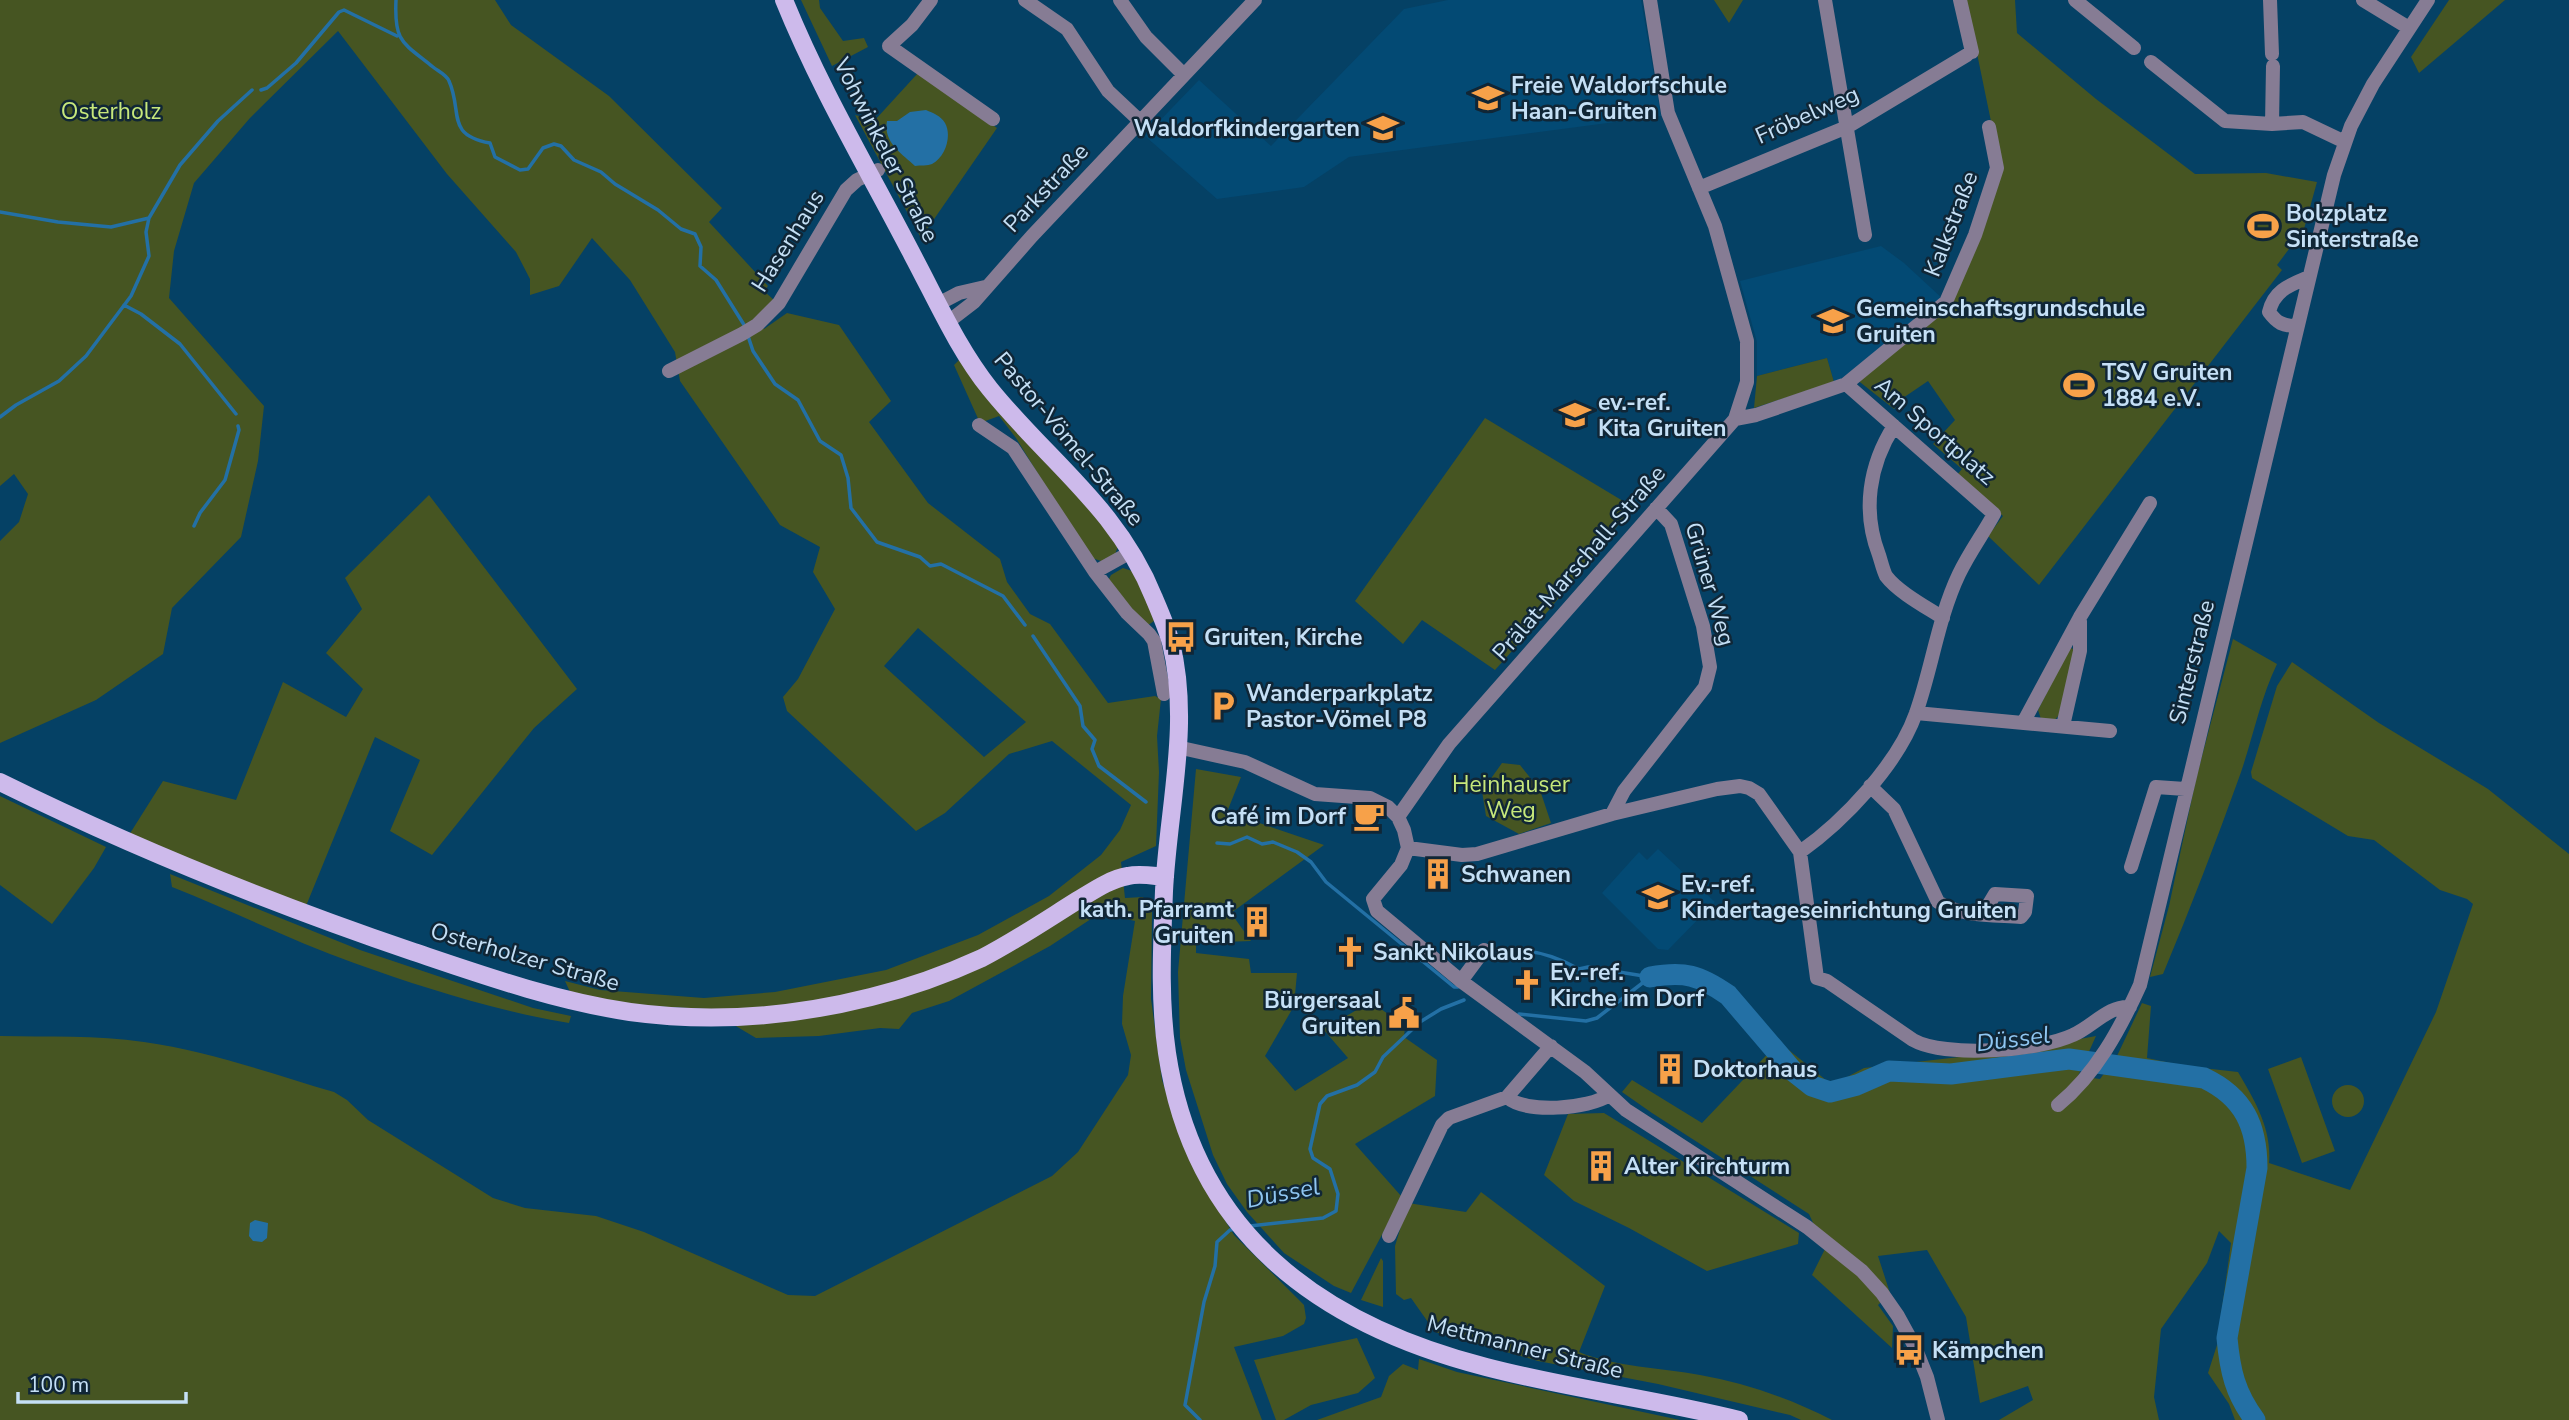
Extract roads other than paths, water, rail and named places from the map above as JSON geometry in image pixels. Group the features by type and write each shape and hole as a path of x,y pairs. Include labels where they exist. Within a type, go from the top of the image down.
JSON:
{"main road":[{"name":"Vohwinkeler Straße","path":"784,0 799,37 874,172 948,322"},
{"name":"Pastor-Vömel-Straße","path":"948,322 962,349 989,388 1094,500 1131,552 1153,594 1171,643 1177,692 1177,747 1165,877"},
{"name":"Osterholzer Straße","path":"0,782 116,837 248,892 371,937 492,978 586,1003 664,1015 726,1018 778,1014 873,997 944,974 981,958 1111,881 1141,874 1165,877"},
{"name":"Mettmanner Straße","path":"1165,877 1162,999 1171,1078 1184,1123 1201,1165 1236,1220 1265,1253 1328,1304 1409,1343 1486,1367 1739,1420"}],"street":[{"path":"931,0 912,25 888,46 993,119"},
{"path":"1025,0 1066,29 1108,91 1141,122"},
{"path":"1120,0 1146,37 1184,75"},
{"name":"Parkstraße","path":"948,322 974,302 985,287 1255,0"},
{"name":"Prälat-Marschall-Straße","path":"1398,817 1449,744 1735,419 1747,382 1747,341 1715,226 1668,113 1650,0"},
{"path":"1825,0 1865,235"},
{"name":"Fröbelweg","path":"1699,188 1847,127 1970,53 1960,0"},
{"path":"2075,0 2134,48"},
{"path":"2270,0 2272,124"},
{"path":"2363,0 2409,28"},
{"name":"Sinterstraße","path":"2058,1105 2087,1076 2103,1054 2130,1007 2146,965 2185,789 2334,175 2351,126 2374,84 2428,0"},
{"path":"2151,62 2225,121 2272,124 2303,122 2345,142"},
{"name":"Kalkstraße","path":"1735,419 1756,415 1846,384 1946,302 1975,235 1997,168 1989,127"},
{"name":"Hasenhaus","path":"669,371 757,325 779,303 846,190 856,180 874,172"},
{"path":"2297,326 2284,326 2269,312 2272,300 2283,288 2309,277"},
{"path":"938,304 959,293 985,287"},
{"name":"Am Sportplatz","path":"1846,384 1994,513 1959,574 1943,618"},
{"path":"979,425 1013,447 1095,572 1127,613 1154,641 1164,694"},
{"path":"1800,852 1839,822 1904,740 1916,713 1943,618 1909,596 1886,576 1872,538 1869,506 1873,472 1881,446 1894,426"},
{"path":"2023,723 2080,617 2150,503"},
{"name":"Grüner Weg","path":"1612,814 1624,791 1705,687 1710,676 1707,643 1682,556 1671,524 1656,508"},
{"name":"Pastor-Vömel-Straße","path":"1095,572 1131,552"},
{"path":"2063,726 2080,651 2080,617"},
{"path":"1916,713 2110,731"},
{"path":"1177,747 1245,762 1315,794 1370,798 1388,807 1398,817 1408,848 1401,865 1376,893 1373,905 1461,981 1585,1072 1626,1110 1807,1227 1862,1271 1882,1293 1915,1347 1927,1377 1938,1420"},
{"path":"1408,848 1462,855 1477,854 1612,814 1740,786 1759,794 1800,852 1817,978 1827,981 1913,1040 1935,1049 1983,1051 2057,1041 2082,1031 2120,1006 2130,1007"},
{"path":"1870,786 1894,809 1938,902 1950,910 1983,914"},
{"path":"2131,866 2156,787 2185,789"},
{"path":"1461,981 1484,950"},
{"path":"1389,1236 1442,1125 1449,1118 1507,1097 1551,1046"},
{"path":"1507,1097 1513,1103 1525,1106 1553,1108 1593,1104 1609,1095"}],"waterway":[{"path":"396,0 397,25 402,40 448,79 458,121 467,134 490,143 495,157 520,170 528,169 543,148 554,144 561,146 574,160 601,172 615,184 658,210 681,229 695,234 701,247 700,266 716,280 746,328"},
{"path":"261,90 296,63 339,12 344,10 397,36"},
{"path":"0,417 59,381 86,356 131,296 149,256 146,232 149,218 180,165 218,121 252,90"},
{"path":"0,212 58,222 111,227 149,218"},
{"path":"124,305 141,314 180,344 236,414"},
{"path":"748,336 753,351 775,384 798,400 820,441 841,455 848,478 851,508 877,542 920,557 930,566 941,564 1003,596 1025,625"},
{"path":"194,526 200,513 225,480 238,426"},
{"path":"1033,636 1080,706 1083,726 1095,740 1092,749 1099,766 1146,802"},
{"path":"1217,843 1230,844 1247,837 1262,844 1273,842 1297,852 1311,862 1326,882 1454,987 1458,987"},
{"path":"1491,953 1525,951 1558,959 1579,969 1588,967 1650,977"},
{"name":"Düssel","path":"1650,977 1673,974 1691,976 1718,988 1728,995 1793,1071 1812,1086 1830,1092 1857,1085 1889,1071 1951,1074 2069,1059 2204,1078 2229,1094 2246,1114 2256,1153 2257,1168 2227,1338 2235,1381 2255,1420"},
{"name":"Düssel","path":"1519,1014 1586,1021 1597,1018 1649,978"},
{"name":"Düssel","path":"1250,1226 1323,1218 1336,1211 1338,1194 1330,1169 1313,1158 1310,1149 1320,1104 1327,1096 1357,1085 1375,1072 1383,1057 1420,1022 1441,1009 1464,1000"},
{"name":"Düssel","path":"1200,1420 1185,1405 1204,1302 1215,1266 1217,1242 1230,1230 1236,1229"}],"place":[{"name":"Freie Waldorfschule Haan-Gruiten","path":"1488,98"},
{"name":"Waldorfkindergarten","path":"1383,128"},
{"name":"Bolzplatz Sinterstraße","path":"2263,226"},
{"name":"Gemeinschaftsgrundschule Gruiten","path":"1833,321"},
{"name":"TSV Gruiten 1884 e.V.","path":"2079,385"},
{"name":"ev.-ref. Kita Gruiten","path":"1575,415"},
{"name":"Gruiten, Kirche","path":"1181,637"},
{"name":"Wanderparkplatz Pastor-Vömel P8","path":"1223,706"},
{"name":"Café im Dorf","path":"1369,816"},
{"name":"Schwanen","path":"1438,874"},
{"name":"Ev.-ref. Kindertageseinrichtung Gruiten","path":"1658,897"},
{"name":"kath. Pfarramt Gruiten","path":"1257,922"},
{"name":"Sankt Nikolaus","path":"1350,952"},
{"name":"Ev.-ref. Kirche im Dorf","path":"1527,985"},
{"name":"Bürgersaal Gruiten","path":"1404,1013"},
{"name":"Doktorhaus","path":"1670,1069"},
{"name":"Alter Kirchturm","path":"1601,1166"},
{"name":"Kämpchen","path":"1909,1350"}],"park label":[{"name":"Osterholz","path":"111,111"},
{"name":"Heinhauser Weg","path":"1511,797"}]}
